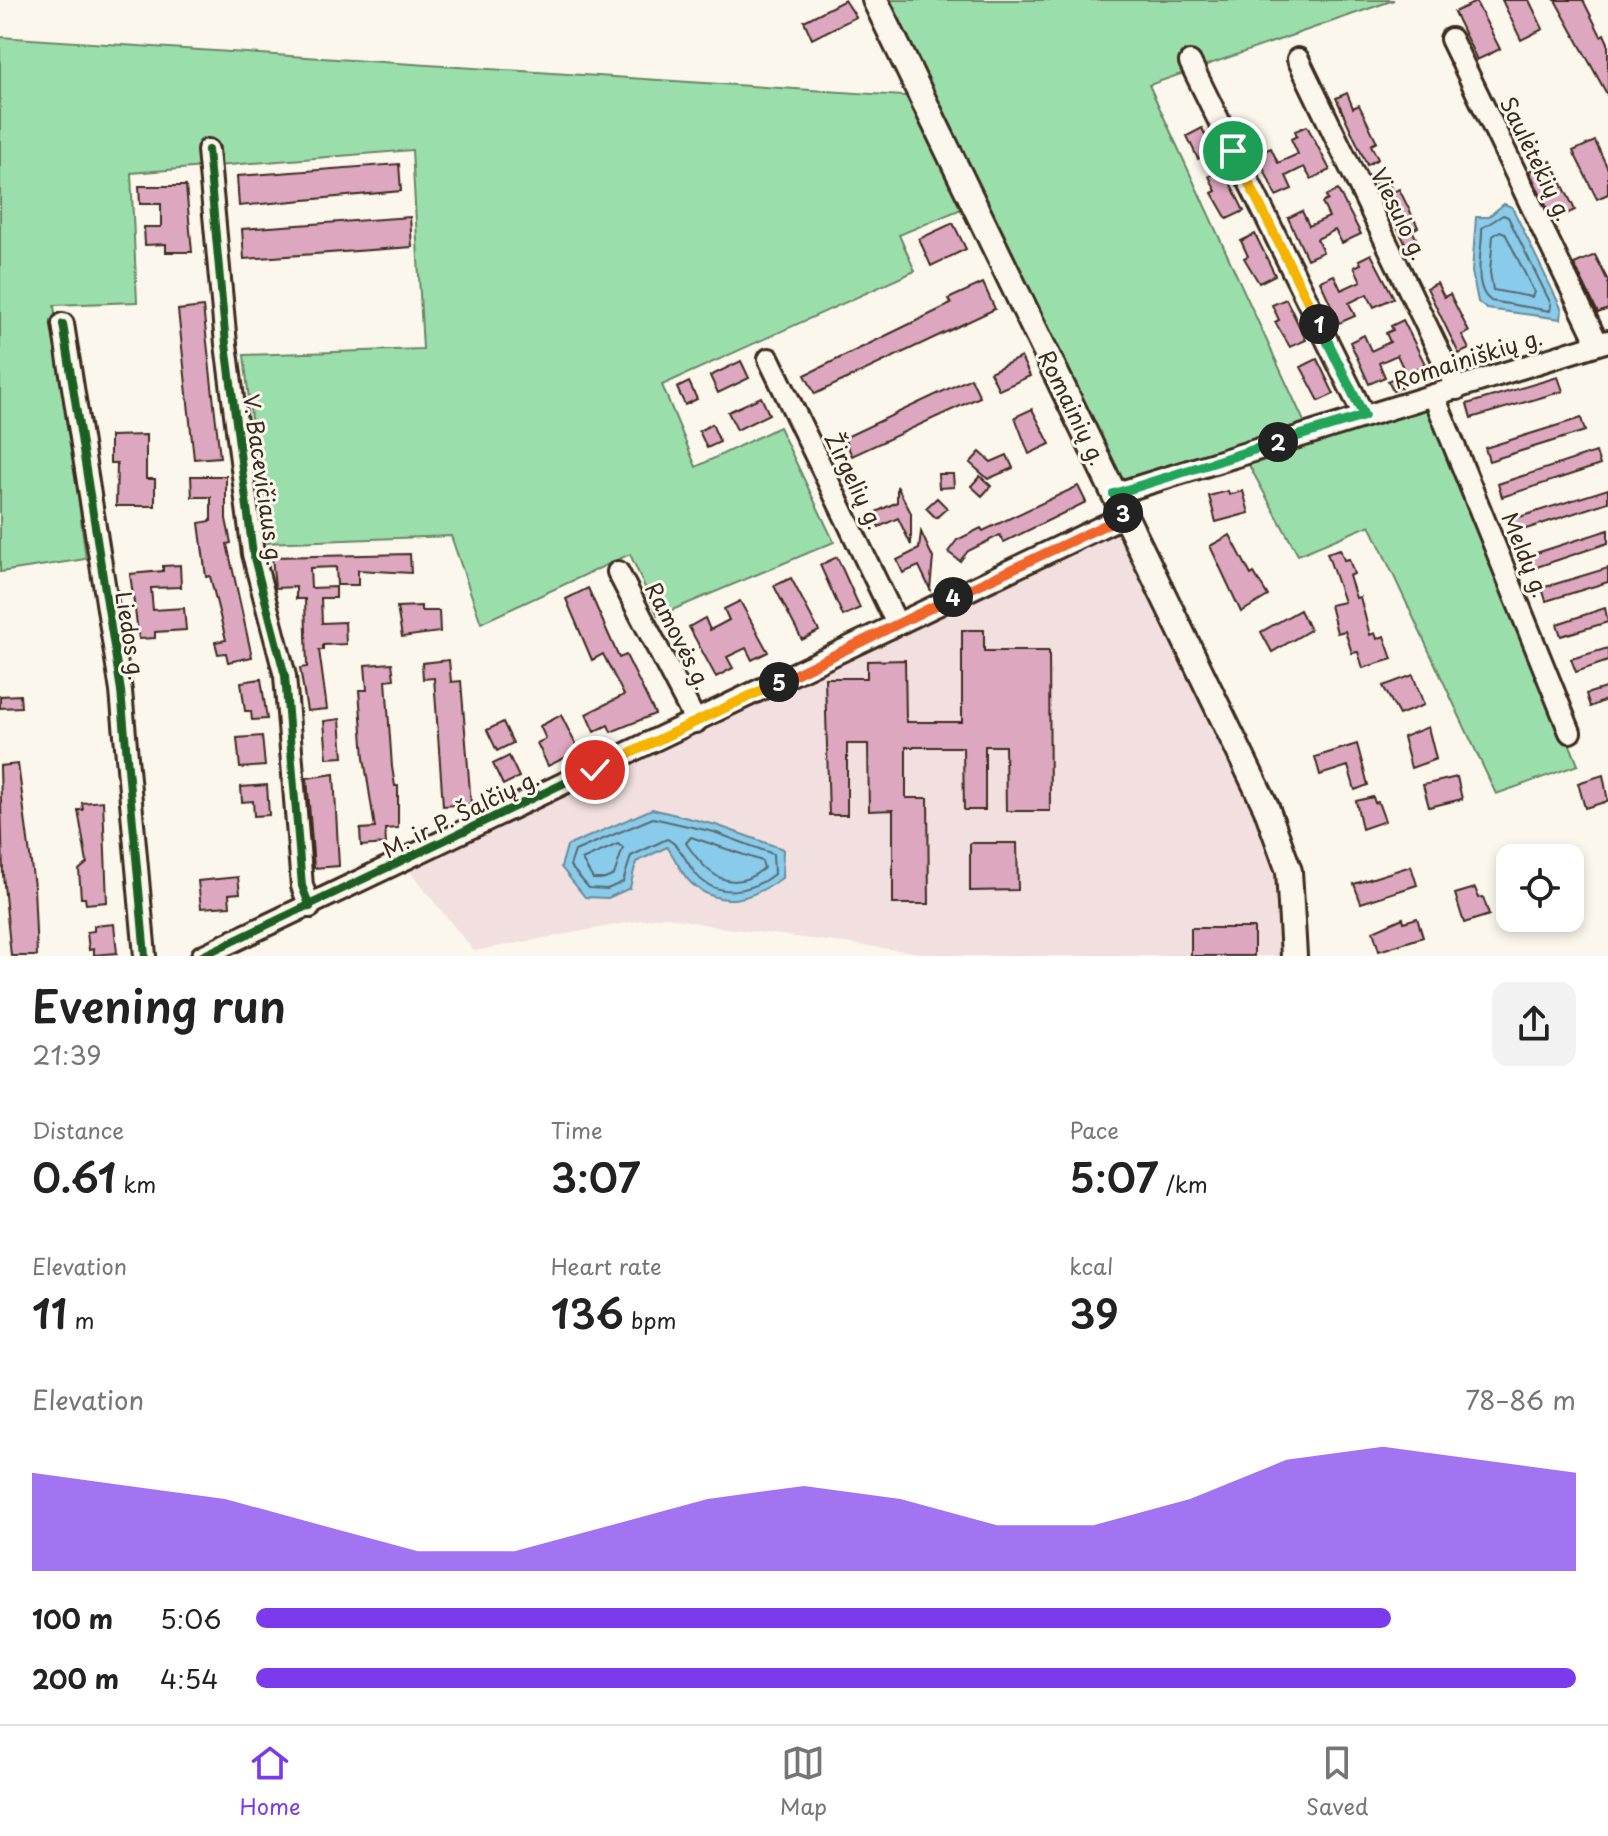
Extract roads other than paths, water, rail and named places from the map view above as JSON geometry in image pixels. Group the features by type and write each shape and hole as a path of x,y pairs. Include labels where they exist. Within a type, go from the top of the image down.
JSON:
{"main road":[{"name":"Romainių g.","path":"875,0 1281,844 1289,871 1294,956"}],"street":[{"name":"Saulėtekių g.","path":"1451,39 1603,342"},
{"name":"Viesulo g.","path":"1298,59 1457,389"},
{"path":"1190,62 1364,416"},
{"name":"V. Bacevičiaus g.","path":"208,150 226,344 253,554 285,676 302,886 310,907"},
{"name":"Liedos g.","path":"63,324 121,691 145,956"},
{"name":"Romainiškių g.","path":"1114,494 1603,342"},
{"name":"Žirgelių g.","path":"769,359 897,624"},
{"name":"Meldų g.","path":"1434,396 1570,732"},
{"name":"M. ir P. Šalčių g.","path":"202,956 1124,516"},
{"name":"Ramovės g.","path":"618,572 696,722"}],"water":[{"path":"1504,204 1512,207 1562,310 1561,319 1487,309 1478,302 1472,272 1476,217 1488,217"},
{"path":"652,809 716,825 783,849 782,878 749,896 715,897 687,879 667,847 636,862 630,888 608,898 585,897 561,867 567,846"}]}
